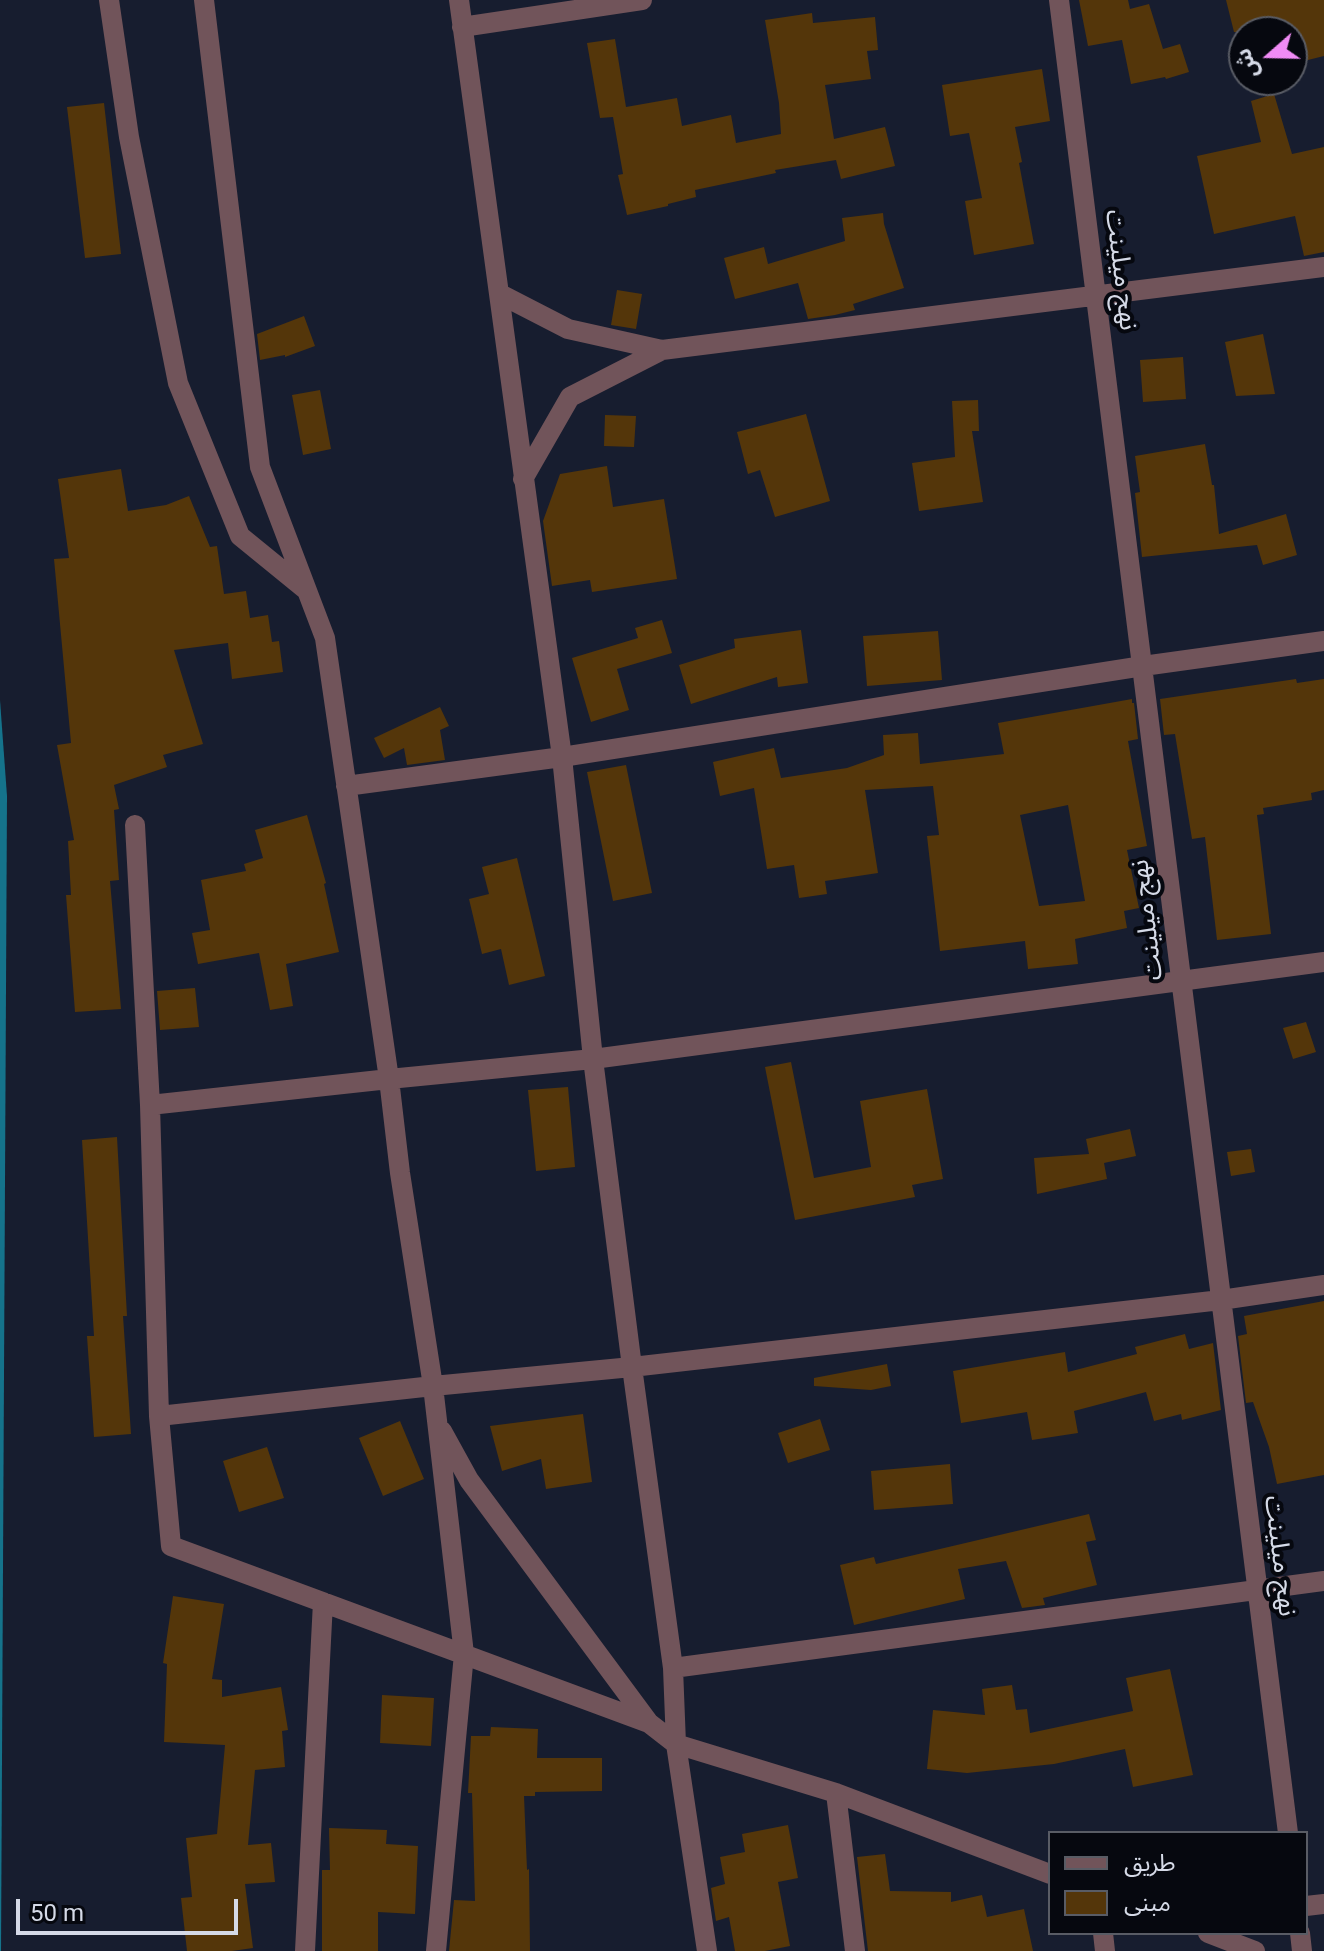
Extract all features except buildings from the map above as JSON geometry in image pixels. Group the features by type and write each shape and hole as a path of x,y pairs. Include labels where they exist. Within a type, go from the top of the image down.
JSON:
{"street":[{"path":"109,0 129,137 178,383 240,536 308,592"},
{"path":"204,0 260,467 325,638 433,1386 464,1654 436,1951"},
{"path":"459,0 562,757 593,1059 673,1668 676,1744 707,1951"},
{"path":"462,27 642,0"},
{"name":"نهج ميلينت","path":"1059,0 1288,1831"},
{"path":"500,294 568,329 662,350 1324,267"},
{"path":"523,479 570,397 662,350"},
{"path":"346,786 562,757 1143,666 1324,641"},
{"path":"135,825 150,1105 159,1416 171,1546 649,1723"},
{"path":"150,1105 593,1059 1324,962"},
{"path":"159,1416 632,1367 1221,1300 1324,1285"},
{"path":"436,1421 469,1480 649,1723 676,1744 836,1793 1048,1873"},
{"path":"673,1668 1324,1581"},
{"path":"305,1951 323,1602"},
{"path":"836,1793 855,1951"},
{"path":"1213,1935 1255,1951"}],"water":[{"path":"0,700 7,796 1,1951 0,1951"}]}
